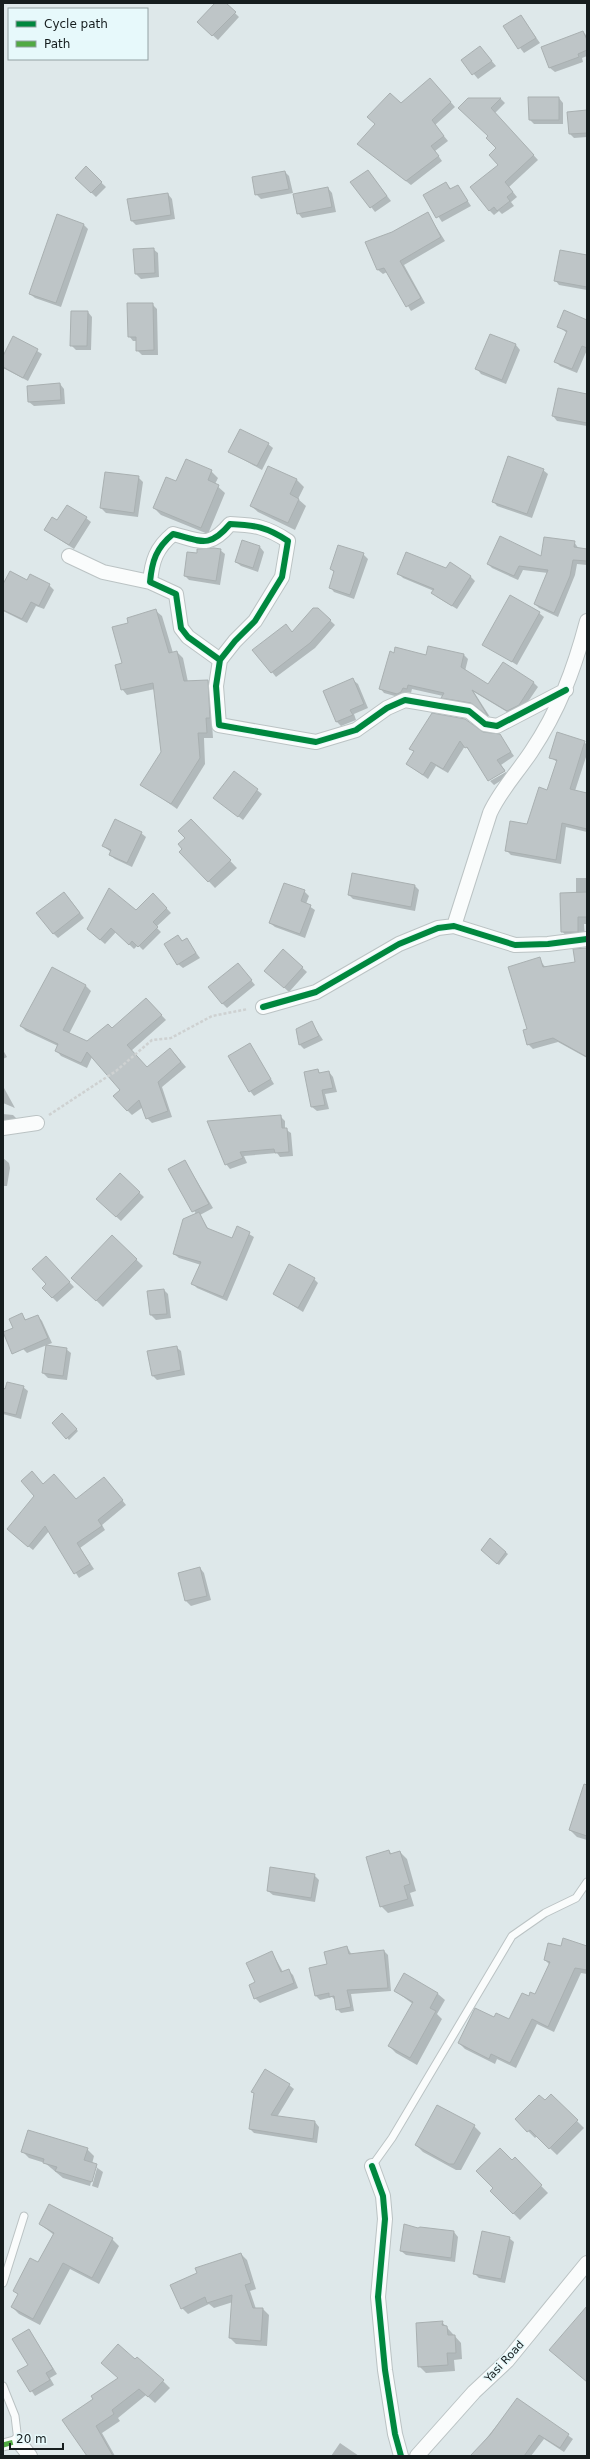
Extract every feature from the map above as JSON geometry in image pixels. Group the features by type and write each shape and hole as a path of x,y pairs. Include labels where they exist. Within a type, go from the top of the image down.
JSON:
{"street":[{"path":"150,582 152,561 161,544 173,534 204,542 218,538 230,524 253,525 271,530 288,542 282,577 255,621 235,641 220,660 216,686 219,725 316,742 356,730 387,708 405,700 469,711 486,724 497,726 566,690"},
{"path":"69,556 103,572 150,582 176,594 181,628 188,637 220,660"},
{"path":"454,926 490,814 496,800 531,752 566,690 583,655 587,621"},
{"path":"263,1007 316,992 399,944 438,928 454,926 515,945 548,944 587,939"},
{"path":"3,1128 36,1123"},
{"path":"372,2166 383,2196 385,2219 378,2296 385,2370 395,2434 401,2456"},
{"name":"Yasi Road","path":"417,2456 474,2392 507,2361 587,2262"},
{"path":"3,2445 18,2441 30,2456"}],"lane":[{"path":"372,2166 392,2138 512,1936 545,1913 576,1898 587,1882"},
{"path":"3,2283 24,2216"},
{"path":"3,2386 15,2416 18,2441"}],"path":[{"path":"36,1123 116,1071 152,1040 171,1038 212,1016 263,1007"}],"building":[{"path":"215,3 226,3 236,12 212,36 197,22"},
{"path":"521,15 536,38 518,49 503,26"},
{"path":"583,31 587,40 587,50 578,54 579,57 549,68 541,47"},
{"path":"480,46 492,61 472,75 461,60"},
{"path":"430,78 451,102 432,120 444,136 431,146 439,156 406,181 357,144 375,124 367,117 390,93 401,103"},
{"path":"528,97 559,97 559,120 529,120"},
{"path":"468,98 501,98 491,108 534,155 505,182 513,192 507,197 510,201 497,211 494,207 489,211 470,187 498,165 489,155 496,148 486,138 488,136 458,108"},
{"path":"587,110 587,133 569,134 567,112"},
{"path":"86,166 102,182 91,193 75,178"},
{"path":"368,170 387,196 370,208 350,182"},
{"path":"285,171 289,189 255,195 252,177"},
{"path":"446,182 450,189 458,185 468,201 436,218 423,195"},
{"path":"328,187 332,207 297,214 293,194"},
{"path":"168,193 171,215 131,221 127,199"},
{"path":"428,212 441,237 400,261 421,298 406,307 384,268 377,270 365,242 392,232"},
{"path":"57,214 84,224 56,303 29,294"},
{"path":"154,248 155,273 135,274 133,249"},
{"path":"560,250 587,255 587,287 554,281"},
{"path":"127,303 153,303 154,350 136,351 136,337 128,337"},
{"path":"564,310 587,320 587,348 582,346 572,369 554,362 567,331 557,327"},
{"path":"71,311 88,311 87,346 70,346"},
{"path":"490,334 516,344 502,380 475,369"},
{"path":"13,336 38,349 23,378 3,367 3,356"},
{"path":"60,383 61,400 28,402 27,386"},
{"path":"558,388 587,394 587,423 552,416"},
{"path":"240,429 269,443 257,466 228,452"},
{"path":"508,456 544,469 527,514 492,502"},
{"path":"186,459 212,470 208,480 219,485 201,528 153,508 166,477 176,481"},
{"path":"268,466 297,479 290,494 299,499 288,523 250,506"},
{"path":"105,472 139,476 134,513 100,508"},
{"path":"67,505 87,517 69,545 44,530 52,517 57,520"},
{"path":"500,536 541,556 544,537 575,541 574,547 587,549 587,561 573,560 570,576 554,613 534,604 548,570 519,566 514,576 487,564"},
{"path":"242,540 260,546 253,568 235,562"},
{"path":"338,545 364,553 350,595 329,588 334,571 330,569"},
{"path":"197,549 221,549 216,581 184,576 187,552 197,553"},
{"path":"406,552 446,568 450,562 471,576 452,606 431,593 434,589 397,574"},
{"path":"10,571 27,580 30,574 50,584 39,606 31,602 22,619 3,610 3,584"},
{"path":"510,595 540,612 512,662 482,645"},
{"path":"313,608 318,608 331,620 310,643 271,673 252,650 286,624 292,632"},
{"path":"156,609 169,653 177,651 184,681 208,680 210,718 206,718 207,733 198,733 200,758 171,804 140,785 161,752 153,683 121,690 115,665 122,663 112,627 128,623 127,618"},
{"path":"428,646 464,654 461,667 488,684 503,662 534,682 519,705 507,711 472,690 488,716 471,703 441,698 444,693 408,685 407,689 403,688 401,692 397,694 379,689 390,651 394,653 395,647 426,655"},
{"path":"353,678 364,704 350,710 353,715 336,722 323,691"},
{"path":"432,713 465,719 483,732 500,734 511,752 497,760 505,771 488,781 467,747 465,748 460,741 443,769 431,762 423,775 406,764 414,751 409,749"},
{"path":"557,732 585,741 570,789 587,793 587,829 562,823 556,860 505,851 510,821 527,824 539,787 547,790 557,760 549,758"},
{"path":"234,771 258,789 238,817 213,798"},
{"path":"115,819 142,832 127,863 109,855 111,850 102,846"},
{"path":"191,819 231,860 208,882 179,852 182,849 178,844 185,838 178,831"},
{"path":"352,873 415,885 411,907 348,895"},
{"path":"284,883 305,890 301,901 311,905 300,934 269,923"},
{"path":"109,888 136,910 153,893 167,908 153,922 158,927 138,947 132,941 129,945 111,928 100,940 87,929"},
{"path":"64,892 80,913 53,934 36,913"},
{"path":"587,892 587,917 578,917 578,932 561,932 560,893"},
{"path":"178,935 182,941 187,938 196,953 177,965 164,944"},
{"path":"587,948 587,1057 553,1038 527,1045 523,1030 527,1029 508,967 540,957 543,967 575,962 573,949"},
{"path":"283,949 303,967 284,988 264,971"},
{"path":"238,963 252,980 222,1004 208,987"},
{"path":"52,967 86,985 63,1030 87,1041 108,1024 112,1028 146,998 162,1015 127,1045 147,1067 170,1048 181,1062 158,1082 168,1111 146,1119 139,1100 127,1111 113,1096 120,1090 87,1052 81,1063 55,1051 58,1044 20,1026"},
{"path":"312,1021 319,1036 299,1045 296,1029"},
{"path":"250,1043 271,1079 249,1092 228,1056"},
{"path":"318,1069 319,1073 329,1071 333,1088 322,1090 325,1105 311,1107 304,1072"},
{"path":"281,1115 282,1128 287,1128 289,1152 275,1153 274,1149 240,1152 243,1158 225,1165 207,1121"},
{"path":"185,1160 209,1204 192,1212 168,1169"},
{"path":"120,1173 140,1192 116,1217 96,1199"},
{"path":"199,1212 207,1228 232,1238 237,1226 250,1232 223,1297 191,1284 201,1262 173,1254 183,1219"},
{"path":"112,1235 137,1259 96,1301 71,1278"},
{"path":"46,1256 70,1282 52,1298 42,1288 46,1284 32,1269"},
{"path":"289,1264 315,1278 298,1308 273,1294"},
{"path":"164,1289 167,1314 150,1315 147,1291"},
{"path":"22,1313 25,1320 38,1315 48,1338 12,1354 3,1332 13,1328 9,1319"},
{"path":"46,1345 67,1348 63,1376 42,1373"},
{"path":"177,1346 181,1370 152,1376 147,1351"},
{"path":"7,1382 24,1386 16,1415 3,1412 3,1388 5,1389"},
{"path":"62,1413 77,1429 66,1439 52,1423"},
{"path":"32,1471 43,1484 54,1474 76,1499 104,1477 123,1500 98,1520 102,1526 77,1543 90,1564 74,1574 45,1526 28,1547 7,1529 34,1496 21,1481"},
{"path":"490,1538 506,1552 497,1564 481,1550"},
{"path":"200,1567 207,1596 185,1601 178,1573"},
{"path":"584,1784 587,1785 587,1836 569,1830"},
{"path":"389,1850 390,1854 400,1851 410,1884 404,1886 408,1899 380,1907 366,1857"},
{"path":"270,1867 315,1874 311,1898 267,1891"},
{"path":"563,1938 587,1946 587,1970 575,1968 548,2027 532,2019 510,2063 491,2054 489,2059 458,2043 475,2008 494,2017 496,2013 509,2019 522,1993 529,1996 530,1992 535,1994 550,1962 544,1960 548,1943 561,1946"},
{"path":"347,1946 349,1954 384,1950 388,1988 347,1990 351,2007 336,2010 334,1996 329,1997 329,1993 315,1996 309,1968 327,1964 324,1952"},
{"path":"272,1951 281,1972 289,1969 294,1983 254,1999 249,1985 255,1982 246,1963"},
{"path":"404,1973 438,1993 430,2008 436,2011 410,2058 388,2046 413,2002 394,1991"},
{"path":"265,2069 290,2084 271,2115 315,2121 313,2139 249,2129 254,2093 251,2092"},
{"path":"551,2094 578,2120 549,2149 530,2130 527,2132 515,2119 539,2095 545,2100"},
{"path":"437,2105 475,2125 454,2164 449,2164 415,2145"},
{"path":"28,2130 88,2148 84,2160 97,2164 92,2182 55,2171 57,2167 43,2163 44,2159 21,2152"},
{"path":"500,2148 512,2160 515,2157 542,2185 513,2214 490,2191 493,2188 476,2171"},
{"path":"49,2204 113,2238 92,2278 63,2263 33,2319 11,2307 18,2294 13,2291 30,2258 38,2262 54,2233 39,2224"},
{"path":"404,2224 418,2228 454,2231 451,2258 400,2251"},
{"path":"482,2231 510,2237 501,2279 473,2274"},
{"path":"241,2253 251,2283 245,2285 253,2308 263,2308 261,2341 229,2338 232,2295 207,2303 205,2297 181,2309 170,2285 197,2273 195,2268"},
{"path":"587,2306 587,2382 549,2350"},
{"path":"443,2321 442,2325 447,2326 448,2335 455,2335 456,2353 447,2353 448,2365 418,2367 416,2323"},
{"path":"29,2329 53,2369 46,2373 50,2380 30,2392 17,2371 28,2365 12,2339"},
{"path":"118,2344 135,2359 137,2357 164,2380 148,2397 139,2389 112,2410 114,2414 96,2426 113,2456 87,2456 62,2420 93,2399 91,2396 118,2378 101,2363"},
{"path":"517,2398 569,2434 560,2448 539,2435 524,2456 470,2456 490,2435"}],"marked path":[{"path":"3,2445 18,2441"}],"cycle path":[{"path":"220,660 188,637 181,628 176,594 150,582 152,568 159,550 167,539 173,534 198,541 204,541 216,537 230,524 247,525 267,530 288,541 282,577 255,621 235,641 220,660 216,686 219,725 316,742 356,730 387,708 405,700 469,711 485,724 497,726 566,690"},
{"path":"263,1007 316,992 399,944 438,928 454,926 515,945 548,944 587,939"},
{"path":"372,2166 383,2196 385,2219 378,2297 385,2370 395,2434 401,2456"}]}
